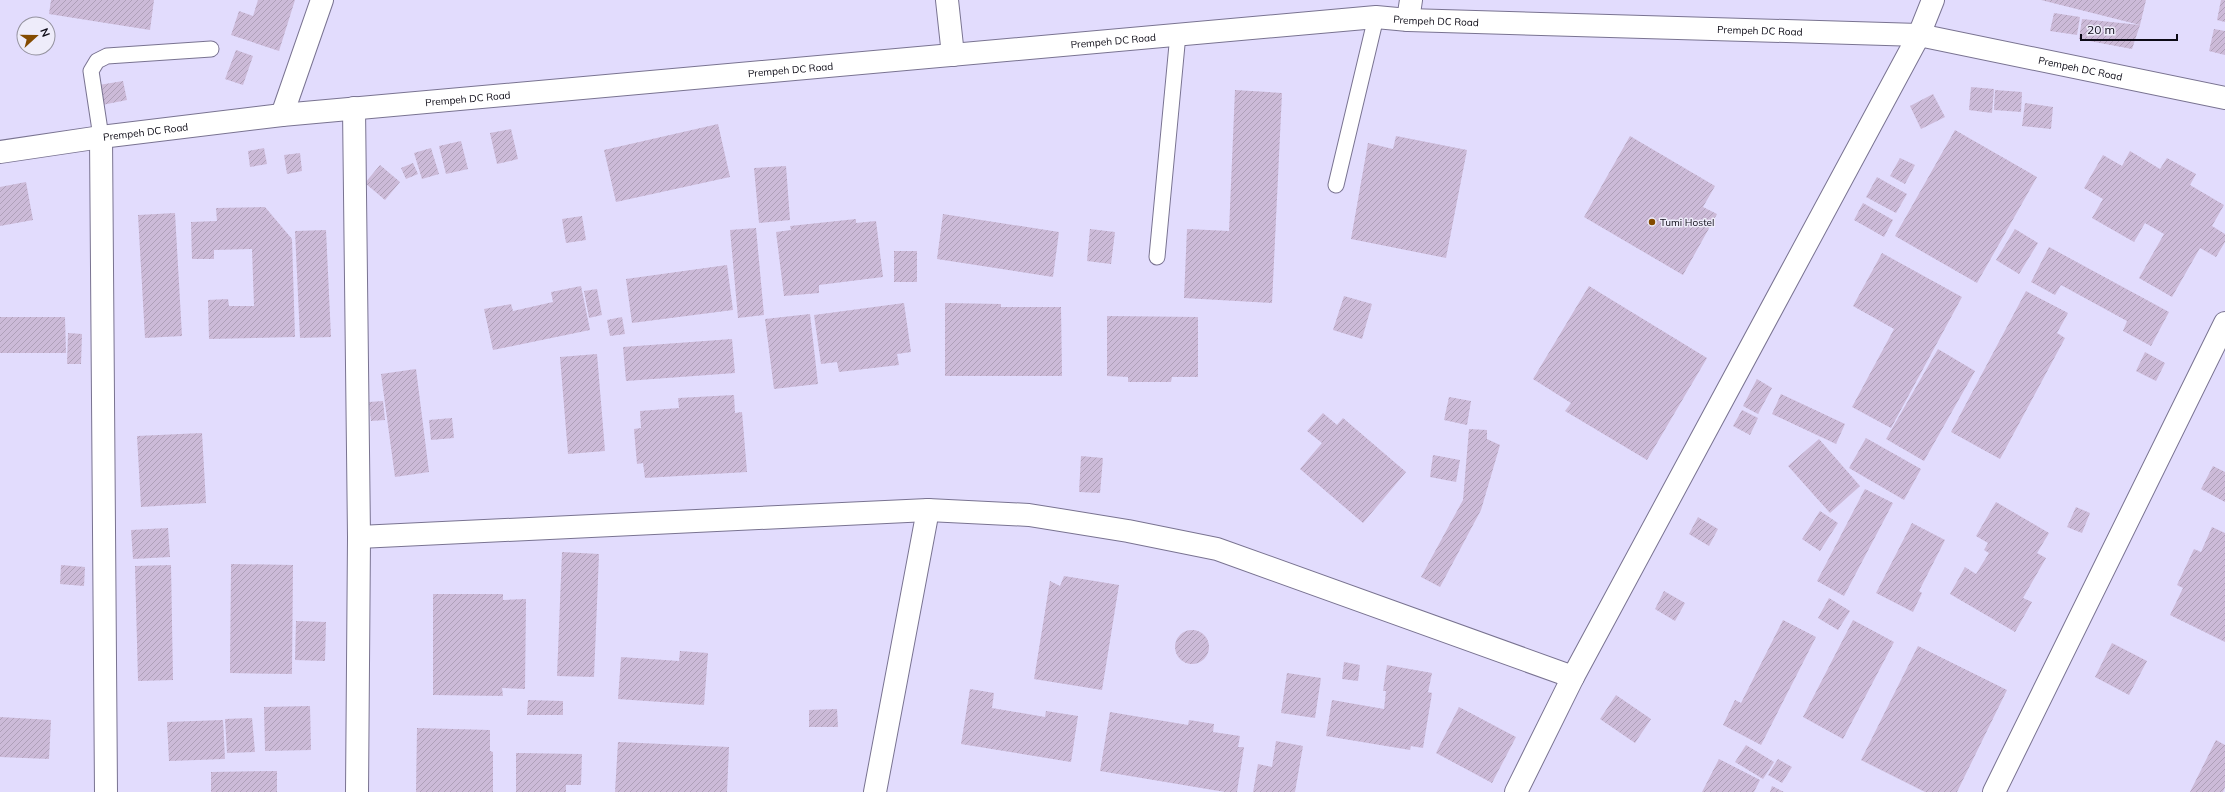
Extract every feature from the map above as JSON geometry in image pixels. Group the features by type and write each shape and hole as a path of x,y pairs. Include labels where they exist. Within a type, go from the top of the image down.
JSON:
{"street":[{"path":"282,115 322,0"},
{"path":"947,0 953,54"},
{"path":"1516,792 1573,677 1919,35 1934,0"},
{"name":"Prempeh DC Road","path":"0,152 101,137 282,115 1376,17 1409,10 1919,35 2225,98"},
{"path":"354,108 359,537 357,792"},
{"path":"101,137 106,792"},
{"path":"1994,792 2225,323"},
{"path":"359,537 928,510 1029,515 1128,531 1217,549 1573,677"},
{"path":"875,792 928,510"}],"lane":[{"path":"1336,185 1376,17"},
{"path":"1157,257 1178,34"},
{"path":"101,137 91,71 97,61 107,56 211,49"}],"building":[{"path":"51,0 154,0 150,30 49,14"},
{"path":"258,0 295,0 279,51 231,35 239,11 253,16"},
{"path":"2041,0 2146,0 2140,25"},
{"path":"2221,0 2225,0 2225,22 2217,20"},
{"path":"2054,13 2080,17 2077,35 2050,31"},
{"path":"2082,19 2140,25 2132,49 2079,39"},
{"path":"2214,29 2225,31 2225,55 2209,51"},
{"path":"236,50 253,56 243,85 225,79"},
{"path":"123,81 127,100 102,105 99,85"},
{"path":"1971,87 1994,89 1992,113 1969,110"},
{"path":"1235,90 1282,93 1272,303 1184,298 1187,229 1229,231"},
{"path":"1995,90 2022,92 2021,112 1994,110"},
{"path":"1933,94 1945,117 1921,129 1910,106"},
{"path":"2025,103 2053,107 2051,129 2022,126"},
{"path":"718,124 730,177 616,202 604,150"},
{"path":"511,129 518,159 497,164 490,133"},
{"path":"1955,130 2037,177 1977,283 1895,236"},
{"path":"1396,136 1467,150 1446,258 1351,239 1368,143 1393,149"},
{"path":"1630,136 1715,186 1703,207 1717,214 1683,275 1584,217"},
{"path":"461,141 468,169 446,174 439,146"},
{"path":"264,148 267,164 250,167 248,151"},
{"path":"431,148 439,174 422,179 414,153"},
{"path":"2130,151 2160,169 2167,158 2196,174 2190,185 2224,205 2212,226 2225,234 2225,242 2216,257 2200,248 2172,297 2139,278 2164,234 2145,223 2134,242 2092,218 2103,199 2084,188 2103,155 2122,166"},
{"path":"300,153 302,171 287,174 284,155"},
{"path":"1900,158 1915,165 1905,184 1890,176"},
{"path":"413,163 418,174 406,179 401,168"},
{"path":"380,165 400,182 385,200 365,183"},
{"path":"786,166 790,220 759,223 754,168"},
{"path":"1877,177 1907,194 1896,213 1866,197"},
{"path":"26,182 33,220 0,226 0,187"},
{"path":"1863,203 1893,220 1884,237 1854,220"},
{"path":"265,207 292,239 295,337 209,339 208,300 228,299 229,306 254,306 252,249 214,250 214,259 192,259 191,222 217,221 216,208"},
{"path":"175,213 182,336 145,338 138,215"},
{"path":"943,214 1059,232 1053,277 937,259"},
{"path":"582,216 586,240 566,243 562,219"},
{"path":"856,219 856,223 876,221 883,277 819,285 819,293 784,296 776,232 791,230 790,226"},
{"path":"756,228 764,315 738,318 730,230"},
{"path":"1090,229 1115,232 1111,264 1087,261"},
{"path":"2015,229 2038,243 2019,274 1996,260"},
{"path":"326,230 331,337 300,338 295,231"},
{"path":"2049,247 2169,312 2151,346 2123,331 2127,321 2061,285 2055,295 2031,282"},
{"path":"894,251 917,251 917,282 894,282"},
{"path":"1882,253 1962,297 1891,428 1852,407 1894,329 1853,306"},
{"path":"727,265 733,310 632,323 626,279"},
{"path":"581,286 590,330 493,350 484,309 511,304 513,311 553,302 551,292"},
{"path":"1589,286 1707,358 1647,460 1565,411 1571,403 1533,379"},
{"path":"597,289 602,315 589,318 584,291"},
{"path":"2026,291 2068,313 2057,333 2065,338 2000,459 1951,432"},
{"path":"1344,296 1372,304 1362,339 1333,330"},
{"path":"904,303 911,352 897,354 899,365 839,372 837,362 821,364 814,315"},
{"path":"945,303 1001,304 1001,307 1061,307 1062,376 945,376"},
{"path":"810,314 818,384 774,389 765,319"},
{"path":"1107,316 1198,317 1198,377 1172,377 1171,382 1128,382 1128,377 1107,376"},
{"path":"0,317 65,317 66,353 0,353"},
{"path":"622,317 625,334 610,336 607,320"},
{"path":"68,333 82,334 81,364 67,364"},
{"path":"732,339 735,373 626,381 623,347"},
{"path":"1938,349 1975,371 1924,461 1886,439"},
{"path":"2145,352 2165,363 2156,381 2136,371"},
{"path":"597,354 605,451 568,454 560,357"},
{"path":"416,369 429,472 395,477 381,374"},
{"path":"1757,379 1772,388 1758,414 1743,406"},
{"path":"1781,394 1845,424 1836,444 1772,414"},
{"path":"734,395 735,413 742,412 747,472 645,478 643,463 637,464 634,429 641,428 640,411 679,408 678,398"},
{"path":"1449,397 1471,401 1467,425 1444,420"},
{"path":"383,401 385,420 371,421 369,402"},
{"path":"1742,410 1758,418 1750,435 1733,426"},
{"path":"1323,413 1337,425 1343,418 1406,472 1363,523 1300,469 1322,443 1307,431"},
{"path":"452,418 454,438 431,440 429,420"},
{"path":"1469,429 1487,430 1487,439 1500,445 1481,510 1440,587 1421,577 1463,500"},
{"path":"202,433 206,503 141,507 137,436"},
{"path":"1866,438 1921,469 1904,500 1849,468"},
{"path":"1819,439 1860,486 1830,513 1788,466"},
{"path":"1433,455 1460,460 1456,482 1430,477"},
{"path":"1081,456 1103,458 1100,493 1079,492"},
{"path":"2213,466 2225,472 2225,502 2201,489"},
{"path":"1865,489 1893,503 1844,596 1817,581"},
{"path":"1996,502 2049,533 2037,553 2046,558 2023,598 2032,602 2015,632 1950,594 1965,567 1976,574 1989,553 1984,550 1988,543 1976,536"},
{"path":"2076,507 2090,513 2082,533 2067,527"},
{"path":"1820,511 1838,523 1820,551 1802,539"},
{"path":"1698,517 1718,529 1709,546 1689,534"},
{"path":"1912,523 1945,540 1919,591 1922,593 1913,612 1876,593"},
{"path":"2212,527 2225,533 2225,642 2170,615 2183,588 2177,585 2194,549 2201,552"},
{"path":"168,528 170,557 133,559 131,530"},
{"path":"562,552 599,554 594,677 557,676"},
{"path":"231,564 293,565 292,674 230,673"},
{"path":"61,565 85,567 84,586 60,584"},
{"path":"171,565 173,680 138,681 135,566"},
{"path":"1064,576 1119,585 1102,690 1034,679 1050,581 1060,586"},
{"path":"1664,591 1685,603 1675,621 1655,609"},
{"path":"433,594 503,594 503,600 526,599 525,689 502,688 503,696 433,695"},
{"path":"1829,598 1850,611 1838,630 1818,618"},
{"path":"1783,620 1816,637 1761,745 1723,725 1735,700 1741,703"},
{"path":"1853,620 1894,642 1843,739 1803,717"},
{"path":"296,621 326,622 325,661 295,660"},
{"path":"1189,630 1195,630 1199,631 1206,637 1209,647 1208,654 1202,661 1195,664 1189,664 1185,663 1178,657 1175,650 1175,644 1176,640 1182,633"},
{"path":"2112,643 2147,661 2129,695 2095,677"},
{"path":"1918,646 2007,690 1957,792 1925,792 1861,760"},
{"path":"680,651 708,653 704,705 618,699 621,657 679,661"},
{"path":"1344,662 1360,665 1358,681 1342,679"},
{"path":"1387,665 1432,673 1428,692 1432,693 1423,748 1411,746 1410,750 1326,736 1332,700 1384,709 1386,691 1383,691"},
{"path":"1287,673 1321,678 1315,718 1281,713"},
{"path":"970,689 994,693 992,708 1045,717 1046,711 1078,716 1071,762 961,744"},
{"path":"1616,695 1651,719 1635,743 1600,719"},
{"path":"528,700 563,701 563,715 527,715"},
{"path":"310,706 311,750 265,751 264,707"},
{"path":"1459,707 1516,737 1492,783 1436,753"},
{"path":"837,709 838,727 809,727 809,710"},
{"path":"1110,712 1188,725 1189,720 1214,724 1213,732 1240,736 1238,747 1244,747 1237,792 1225,792 1100,771"},
{"path":"0,717 51,720 49,759 0,757"},
{"path":"252,718 255,752 227,753 225,719"},
{"path":"223,720 225,759 169,761 167,722"},
{"path":"417,728 490,730 490,751 493,752 493,792 416,792"},
{"path":"2216,740 2225,745 2225,787 2223,792 2190,792"},
{"path":"1276,741 1303,746 1295,792 1253,792 1258,764 1272,767"},
{"path":"618,742 729,747 727,792 615,792"},
{"path":"1746,745 1774,762 1763,779 1735,762"},
{"path":"516,753 582,754 581,785 566,785 566,792 516,792"},
{"path":"1719,759 1760,780 1754,792 1702,792"},
{"path":"1778,759 1792,767 1782,783 1768,775"},
{"path":"277,771 277,792 211,792 211,772"},
{"path":"1772,786 1784,792 1770,792"}],"place":[{"name":"Tumi Hostel","path":"1652,222"}]}
